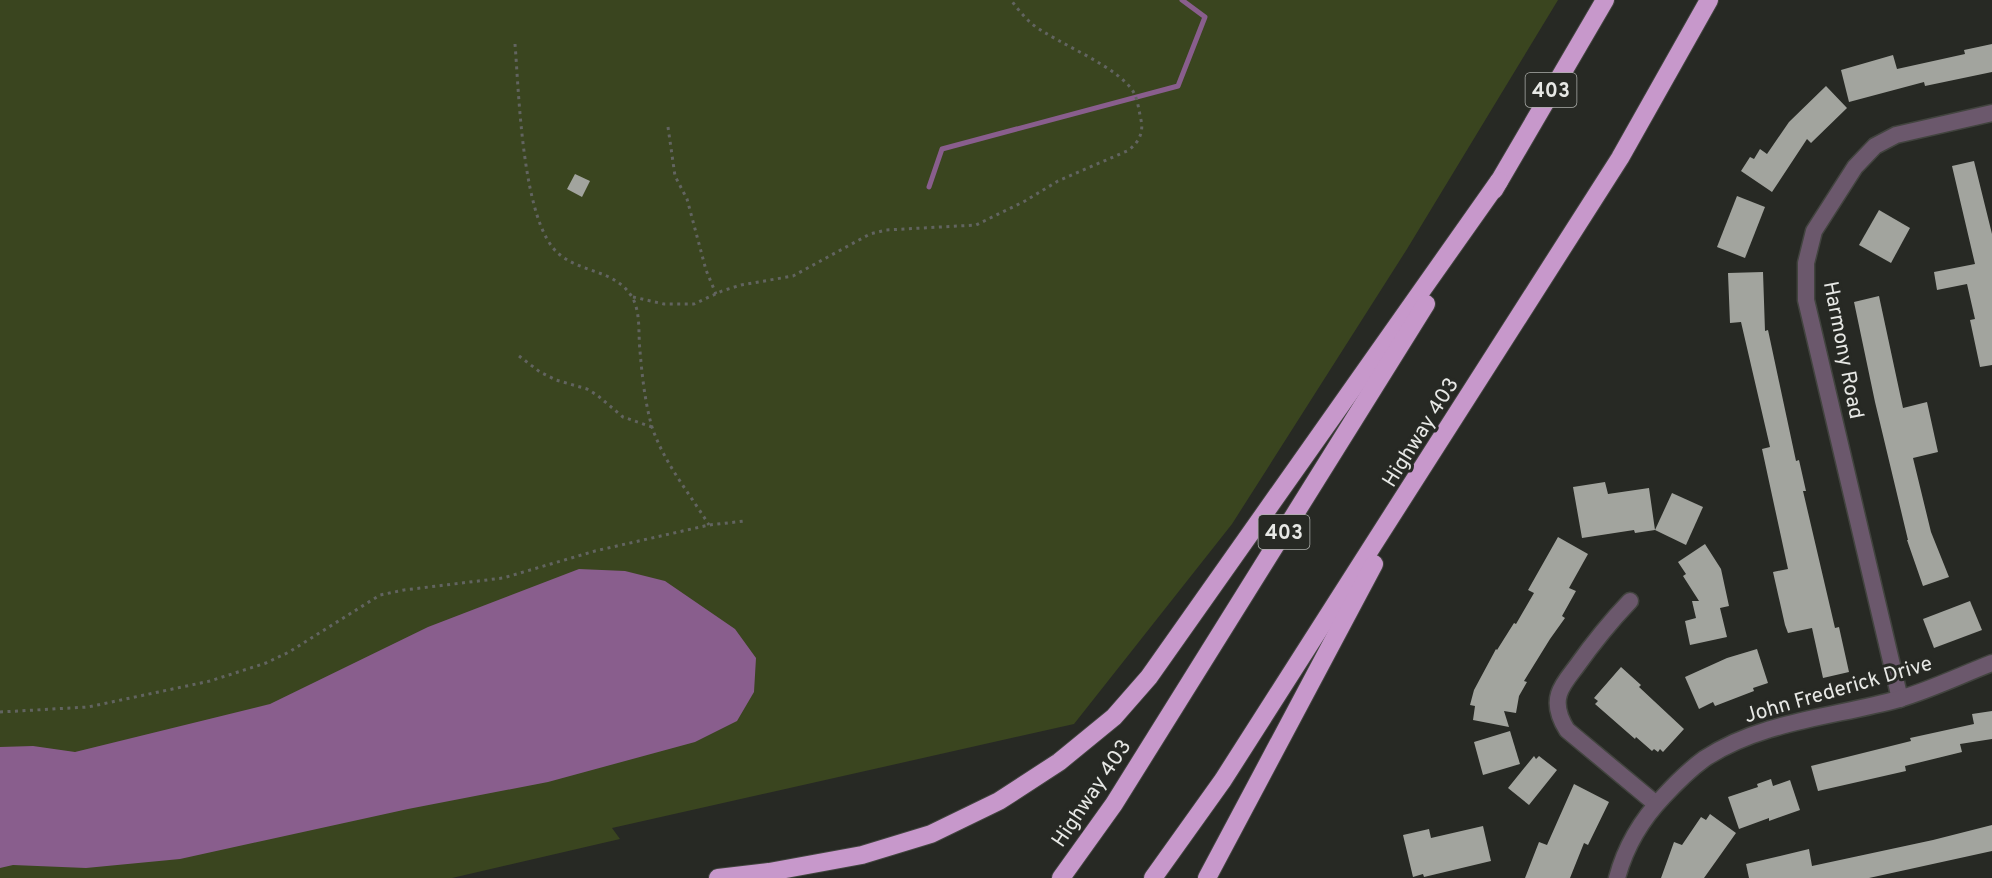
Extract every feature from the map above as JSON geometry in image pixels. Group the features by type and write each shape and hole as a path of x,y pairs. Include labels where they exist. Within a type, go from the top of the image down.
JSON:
{"highway":[{"name":"403","path":"1499,181 1605,0"},
{"name":"Highway 403","path":"1153,878 1223,780 1620,158 1709,0"},
{"path":"718,878 770,872 862,855 931,834 999,801 1059,762 1114,717 1149,677 1499,181"},
{"name":"Highway 403","path":"1061,878 1120,793 1431,296 1499,181"},
{"path":"1207,878 1350,612 1423,469"}],"street":[{"name":"Harmony Road","path":"1900,699 1806,300 1806,263 1815,231 1855,167 1875,146 1896,135 1992,113"},
{"path":"1630,601 1603,629 1566,681 1559,692 1558,711 1567,730 1656,804"},
{"name":"John Frederick Drive","path":"1617,878 1630,843 1656,804 1698,764 1720,750 1776,728 1900,699 1992,663"}],"path":[{"path":"515,44 522,136 536,211 546,240 560,256 615,280 633,297 664,304 694,304 741,285 793,276 870,234 886,230 976,225 1025,201 1058,181 1127,151 1135,145 1139,139 1142,124 1133,91 1113,72 1031,23 1011,0"},
{"path":"668,126 675,176 687,199 706,270 716,294"},
{"path":"633,297 652,427 676,474 709,525"},
{"path":"519,356 540,372 556,380 587,389 623,417 652,427"},
{"path":"0,712 88,707 210,681 266,663 288,652 380,595 503,578 587,553 709,525 745,521"}],"green space":[{"path":"0,0 1558,0 1407,249 1232,524 1074,724 612,828 620,839 452,878 0,878"}],"shaded area":[{"path":"579,569 625,571 665,581 735,629 756,658 754,692 737,721 695,742 548,782 408,809 180,859 86,868 13,865 0,868 0,747 33,746 75,752 270,704 428,627"}],"building":[{"path":"1992,44 1992,72 1925,86 1924,82 1849,102 1841,70 1893,55 1897,69 1965,54 1964,50"},
{"path":"1826,86 1847,108 1811,143 1807,139 1772,192 1741,171 1750,157 1754,159 1760,149 1767,154 1789,122"},
{"path":"1974,161 1992,234 1992,365 1980,367 1970,320 1975,319 1967,284 1937,290 1934,272 1975,264 1952,166"},
{"path":"575,174 590,181 582,197 567,189"},
{"path":"1737,196 1765,207 1745,258 1717,247"},
{"path":"1879,210 1910,228 1891,263 1859,245"},
{"path":"1763,272 1765,331 1768,330 1835,628 1839,627 1849,672 1823,678 1812,628 1788,633 1785,625 1773,572 1788,569 1762,449 1770,447 1741,322 1730,323 1728,273"},
{"path":"1879,296 1903,408 1927,402 1938,452 1913,458 1931,532 1949,577 1923,586 1907,540 1854,302"},
{"path":"1605,482 1608,494 1649,488 1655,530 1635,533 1634,530 1582,538 1573,487"},
{"path":"1672,493 1703,507 1686,545 1655,530"},
{"path":"1558,537 1588,554 1569,588 1576,591 1562,616 1565,618 1524,681 1527,682 1519,696 1516,713 1504,711 1509,727 1473,720 1475,706 1470,705 1474,690 1496,649 1514,623 1516,624 1534,593 1528,590"},
{"path":"1705,544 1721,569 1729,606 1720,608 1727,637 1690,645 1685,621 1696,618 1692,601 1699,601 1683,576 1686,574 1678,562"},
{"path":"1970,601 1982,630 1934,648 1923,619"},
{"path":"1757,649 1768,683 1715,706 1713,702 1699,709 1685,677 1727,658"},
{"path":"1621,667 1684,729 1663,752 1660,749 1658,752 1654,749 1652,751 1636,737 1635,739 1595,704 1598,701 1594,698"},
{"path":"1992,711 1992,739 1960,744 1962,752 1905,766 1906,771 1818,791 1811,766 1911,741 1910,738 1974,724 1972,714"},
{"path":"1510,731 1520,764 1483,775 1474,742"},
{"path":"1534,756 1536,759 1539,756 1557,770 1529,805 1508,788"},
{"path":"1771,779 1773,786 1790,780 1800,810 1739,829 1728,797 1758,787 1757,784"},
{"path":"1574,784 1609,802 1588,845 1584,843 1570,878 1525,878 1539,842 1547,845"},
{"path":"1710,814 1736,833 1704,878 1661,878 1674,842 1682,845 1701,817 1706,820"},
{"path":"1992,825 1992,851 1869,878 1749,878 1746,864 1809,849 1812,866"},
{"path":"1483,826 1491,861 1424,877 1423,874 1413,877 1403,835 1429,829 1431,838"}],"waterway":[{"path":"929,187 942,149 1178,86 1205,17 1182,0"}]}
